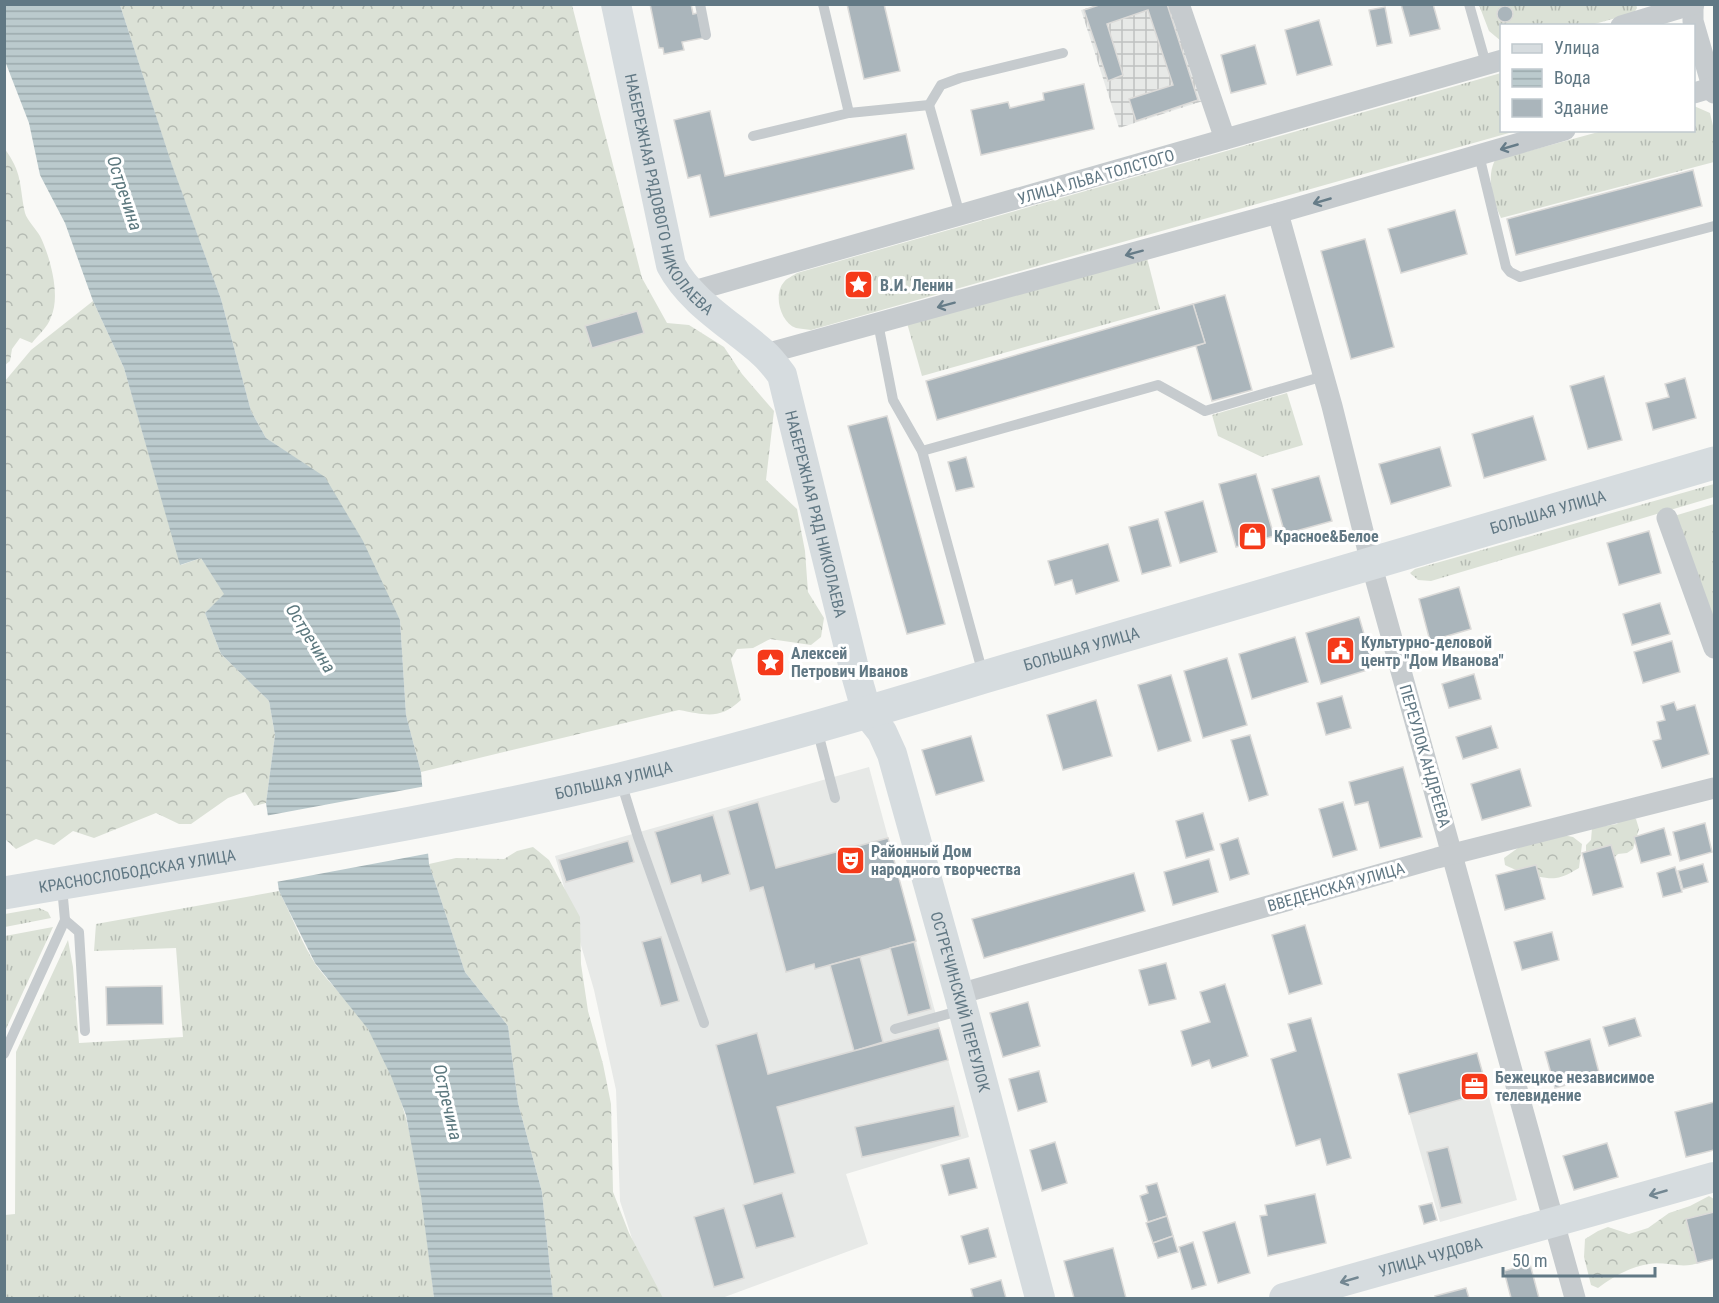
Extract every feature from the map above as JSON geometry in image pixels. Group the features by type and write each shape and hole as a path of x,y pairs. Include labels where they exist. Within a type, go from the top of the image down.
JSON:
{"main road":[{"name":"БОЛЬШАЯ УЛИЦА","path":"269,849 441,817 620,778 817,727 1714,463"},
{"name":"КРАСНОСЛОБОДСКАЯ УЛИЦА","path":"4,893 269,849"}],"street":[{"name":"НАБЕРЕЖНАЯ РЯДОВОГО НИКОЛАЕВА","path":"616,4 671,265 690,292 765,354"},
{"path":"1179,4 1225,140"},
{"path":"1628,24 1693,5 1694,24"},
{"path":"1695,30 1709,90"},
{"name":"УЛИЦА ЛЬВА ТОЛСТОГО","path":"690,292 1494,62"},
{"path":"765,354 1278,213 1558,132"},
{"name":"ПЕРЕУЛОК АНДРЕЕВА","path":"1278,213 1324,376 1371,563 1575,1299"},
{"name":"НАБЕРЕЖНАЯ РЯД НИКОЛАЕВА","path":"765,354 782,375 867,713"},
{"path":"1667,518 1714,648"},
{"name":"ОСТРЕЧИНСКИЙ ПЕРЕУЛОК","path":"867,713 882,732 892,754 962,1002 1040,1299"},
{"name":"ВВЕДЕНСКАЯ УЛИЦА","path":"962,1002 1453,854 1714,788"},
{"name":"УЛИЦА ЧУДОВА","path":"1284,1299 1714,1177"}],"lane":[{"path":"700,4 706,35"},
{"path":"823,4 849,112"},
{"path":"1469,4 1494,62"},
{"path":"960,216 929,105 941,85 960,78 1063,53"},
{"path":"753,135 849,112 929,105"},
{"path":"1479,155 1506,267 1520,277 1714,225"},
{"path":"878,323 893,400 922,451 984,676"},
{"path":"922,451 1158,385 1205,411 1324,376"},
{"path":"817,727 835,798"},
{"path":"620,778 638,837 705,1023"},
{"path":"4,1054 66,920 62,883"},
{"path":"66,920 79,932 85,1031"},
{"path":"896,1029 962,1002"}],"shaded area":[{"path":"1098,5 1171,5 1203,101 1119,128 1081,10"},
{"path":"869,767 969,1137 846,1174 868,1244 722,1298 651,1298 620,1201 616,1090 594,990 555,856"},
{"path":"1477,1053 1517,1200 1440,1222 1398,1074"}],"green space":[{"path":"1636,4 1637,8 1634,13 1595,24 1500,24 1500,40 1489,31 1479,5"},
{"path":"120,5 572,5 642,278 667,323 689,325 724,347 742,374 774,411 766,480 797,509 805,551 808,592 824,618 821,637 811,645 770,639 753,648 737,649 731,659 741,700 726,711 705,714 679,710 421,772 406,715 400,620 325,478 266,438 251,411 221,299 172,166"},
{"path":"1500,73 1500,132 1512,132 811,330 790,325 780,307 781,287 785,281 797,273"},
{"path":"1695,106 1710,113 1714,130 1714,162 1501,218 1495,204 1491,181 1495,160 1598,132 1695,132"},
{"path":"4,148 17,172 26,216 40,236 55,287 54,308 50,321 32,343 20,338 12,349 10,361 5,365"},
{"path":"1147,258 1160,309 922,376 907,323"},
{"path":"93,301 124,368 181,565 201,558 225,594 205,613 221,654 269,701 275,735 266,803 254,806 245,792 228,798 191,824 179,824 156,813 94,838 73,831 54,845 36,839 16,849 5,839 5,381 31,350"},
{"path":"1287,393 1303,445 1262,457 1218,436 1212,415"},
{"path":"1714,484 1714,497 1431,581 1418,580 1410,573 1415,569"},
{"path":"1714,504 1714,627 1674,516"},
{"path":"1628,815 1636,819 1639,829 1633,849 1627,853 1618,854 1605,866 1586,857 1586,845 1591,840 1592,828 1617,824 1623,816"},
{"path":"1563,835 1573,837 1582,844 1579,868 1571,873 1544,878 1505,865 1504,858 1522,845"},
{"path":"533,847 549,860 580,917 581,964 588,1011 603,1064 611,1104 613,1192 629,1233 663,1298 553,1298 542,1192 518,1103 508,1026 465,972 429,864 456,858 504,859 517,851"},
{"path":"279,891 316,965 368,1029 385,1060 398,1092 416,1160 434,1298 5,1298 5,1215 15,1214 16,1052 68,940 73,967 79,1043 183,1037 176,948 94,951 96,924"},
{"path":"39,908 48,912 51,918 5,927 5,914"},
{"path":"53,927 5,1031 5,936"},
{"path":"1709,1196 1714,1199 1714,1250 1704,1259 1688,1265 1655,1263 1642,1265 1622,1273 1598,1288 1591,1285 1584,1257 1585,1239 1608,1227 1629,1234 1648,1228 1669,1213"}],"water":[{"name":"Остречина","path":"5,5 120,5 172,165 221,299 251,411 266,438 325,477 363,541 400,620 406,715 421,772 429,864 465,972 508,1026 518,1103 542,1192 553,1298 434,1298 421,1196 406,1115 391,1076 368,1029 315,963 279,891 266,803 275,735 269,701 221,654 205,613 224,594 201,558 180,565 124,368 93,301 65,223 40,175 29,123 5,61"}],"pier":[{"path":"426,786 431,853 276,882 265,816"}],"building":[{"path":"650,4 691,4 693,14 698,13 703,38 682,42 684,50 664,54 663,48 659,48"},
{"path":"847,4 884,4 900,71 864,79"},
{"path":"1102,4 1167,4 1198,100 1136,121 1129,99 1173,85 1148,10 1107,24 1123,75 1108,81 1084,10"},
{"path":"1401,4 1433,4 1440,29 1410,36"},
{"path":"1505,6 1513,14 1505,22 1497,14"},
{"path":"1385,7 1392,43 1377,46 1369,10"},
{"path":"1319,20 1332,65 1297,75 1285,30"},
{"path":"1255,45 1266,84 1231,93 1221,55"},
{"path":"1084,84 1094,129 981,155 971,110 1008,102 1010,108 1044,100 1043,93"},
{"path":"710,111 725,176 906,134 914,169 710,217 700,175 688,178 674,120"},
{"path":"1693,170 1702,206 1516,255 1507,219"},
{"path":"1455,210 1467,254 1401,273 1388,229"},
{"path":"1365,239 1394,347 1351,359 1321,251"},
{"path":"1225,295 1252,390 1212,401 1196,346 1205,343 1193,304"},
{"path":"1193,304 1205,343 937,420 926,381"},
{"path":"637,311 644,333 592,348 585,326"},
{"path":"1604,376 1622,440 1588,449 1570,386"},
{"path":"1685,378 1696,418 1653,430 1646,403 1669,397 1665,384"},
{"path":"887,416 945,624 907,634 848,426"},
{"path":"1533,416 1546,460 1484,478 1472,434"},
{"path":"1440,447 1451,486 1391,504 1379,464"},
{"path":"966,457 974,487 956,491 948,462"},
{"path":"1256,474 1274,536 1236,547 1219,484"},
{"path":"1319,476 1332,521 1285,534 1272,489"},
{"path":"1203,501 1217,552 1180,563 1165,512"},
{"path":"1158,519 1171,566 1142,574 1129,527"},
{"path":"1649,531 1661,573 1619,585 1607,543"},
{"path":"1108,544 1119,581 1076,594 1072,580 1055,585 1048,561"},
{"path":"1459,587 1471,629 1430,641 1419,599"},
{"path":"1660,603 1670,634 1632,645 1623,614"},
{"name":"Культурно-деловой центр \"Дом Иванова\"","path":"1359,617 1374,668 1321,684 1306,633"},
{"path":"1295,637 1308,682 1252,699 1239,654"},
{"path":"1672,641 1680,672 1643,683 1634,652"},
{"path":"1227,658 1247,725 1203,738 1184,671"},
{"path":"1474,674 1481,699 1449,708 1442,684"},
{"path":"1171,675 1191,741 1158,751 1138,685"},
{"path":"1342,696 1351,728 1326,735 1317,703"},
{"path":"1096,700 1112,756 1063,770 1047,715"},
{"path":"1674,702 1677,710 1695,705 1709,754 1662,768 1653,741 1661,739 1657,722 1665,720 1661,706"},
{"path":"1491,726 1498,748 1463,759 1456,737"},
{"path":"1250,735 1268,795 1249,801 1231,740"},
{"path":"971,736 984,781 936,795 922,750"},
{"path":"1403,767 1422,837 1380,848 1368,802 1355,805 1349,782"},
{"path":"1520,769 1531,806 1482,820 1471,784"},
{"path":"758,802 776,868 888,838 916,941 815,969 814,964 786,972 763,887 750,891 728,811"},
{"path":"1343,802 1357,850 1333,857 1319,809"},
{"path":"1203,813 1214,850 1186,858 1176,821"},
{"path":"713,815 730,874 702,883 700,875 671,884 655,832"},
{"path":"1705,823 1712,852 1680,861 1673,832"},
{"path":"1664,828 1671,855 1641,863 1634,837"},
{"path":"1238,838 1249,874 1230,880 1220,844"},
{"path":"628,841 634,862 566,882 559,860"},
{"path":"1611,845 1623,887 1593,895 1582,853"},
{"path":"1209,859 1218,892 1173,905 1164,872"},
{"path":"1703,864 1708,882 1683,889 1678,871"},
{"path":"1536,865 1545,899 1505,910 1496,875"},
{"path":"1675,867 1682,892 1663,897 1657,873"},
{"path":"1134,873 1145,911 984,958 972,919"},
{"path":"1305,925 1322,984 1289,994 1272,935"},
{"path":"1552,932 1559,960 1522,970 1514,942"},
{"path":"661,937 679,1001 661,1006 642,942"},
{"path":"914,942 931,1009 908,1015 890,948"},
{"path":"860,957 883,1042 854,1051 830,965"},
{"path":"1166,963 1176,999 1149,1005 1139,970"},
{"path":"1225,984 1248,1056 1212,1068 1209,1060 1192,1066 1181,1031 1210,1022 1200,992"},
{"path":"162,986 163,1024 107,1025 106,987"},
{"path":"1028,1002 1040,1046 1003,1057 990,1013"},
{"path":"1311,1018 1351,1158 1327,1165 1320,1139 1296,1146 1271,1059 1296,1051 1288,1024"},
{"path":"1635,1018 1641,1036 1609,1046 1603,1027"},
{"path":"939,1028 948,1060 777,1107 795,1173 754,1184 716,1045 757,1033 768,1074"},
{"path":"1590,1039 1600,1076 1555,1088 1545,1052"},
{"path":"1477,1053 1488,1092 1409,1114 1398,1074"},
{"path":"1039,1071 1047,1102 1018,1111 1009,1079"},
{"path":"1714,1102 1714,1150 1686,1157 1675,1112"},
{"path":"954,1106 960,1136 862,1157 855,1127"},
{"path":"1055,1142 1067,1183 1042,1191 1030,1150"},
{"path":"1607,1143 1618,1177 1574,1190 1563,1156"},
{"path":"1448,1147 1462,1203 1441,1208 1427,1152"},
{"path":"969,1158 977,1188 949,1195 941,1165"},
{"path":"1157,1183 1167,1216 1148,1222 1140,1196 1148,1193 1146,1186"},
{"path":"782,1193 795,1237 756,1248 743,1205"},
{"path":"1315,1194 1326,1243 1268,1256 1260,1216 1267,1215 1265,1205"},
{"path":"1432,1203 1437,1220 1424,1224 1419,1206"},
{"path":"724,1208 744,1278 714,1287 694,1217"},
{"path":"1714,1212 1714,1259 1697,1263 1686,1219"},
{"path":"1167,1216 1173,1236 1153,1243 1146,1223"},
{"path":"1235,1222 1250,1273 1218,1283 1203,1232"},
{"path":"988,1228 996,1257 969,1264 961,1236"},
{"path":"1173,1236 1178,1252 1158,1258 1153,1243"},
{"path":"1193,1242 1206,1285 1192,1289 1179,1247"},
{"path":"1113,1248 1126,1298 1074,1298 1064,1261"},
{"path":"1530,1264 1539,1298 1511,1298 1504,1271"},
{"path":"1001,1280 1006,1298 968,1298 973,1297 971,1289"},
{"path":"1466,1288 1469,1298 1436,1298 1435,1296"}],"place":[{"name":"В.И. Ленин","path":"859,285"},
{"name":"Красное&Белое","path":"1253,536"},
{"name":"Культурно-деловой центр \"Дом Иванова\"","path":"1340,651"},
{"name":"Алексей Петрович Иванов","path":"770,662"},
{"name":"Районный Дом народного творчества","path":"850,860"},
{"name":"Бежецкое независимое телевидение","path":"1474,1086"}]}
